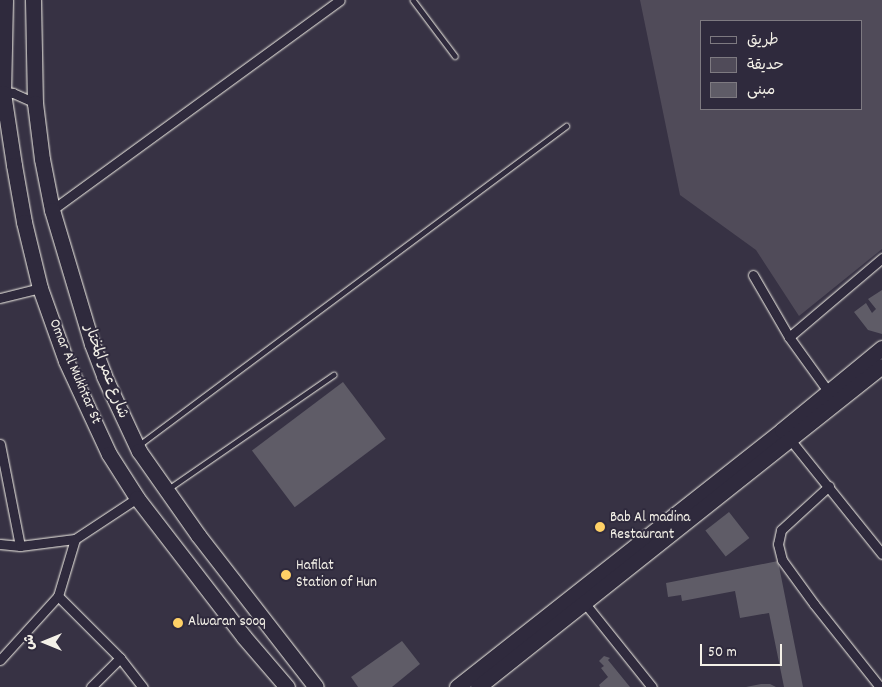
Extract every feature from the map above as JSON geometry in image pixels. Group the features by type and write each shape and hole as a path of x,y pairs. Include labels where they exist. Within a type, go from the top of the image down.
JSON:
{"main road":[{"name":"Omar Al Mukhtar St","path":"5,0 2,92 24,222 40,288 66,361 109,454 137,498 244,637 287,687"},
{"name":"شارع عمر المختار","path":"33,0 35,103 42,159 52,210 92,344 134,442 198,535 316,687"},
{"path":"786,435 828,390 882,348"},
{"path":"478,687 580,599 786,435 882,366"},
{"path":"109,454 134,442"},
{"path":"457,687 513,640 580,599"}],"street":[{"path":"52,210 340,0"},
{"path":"2,92 14,93 35,103"},
{"path":"789,337 882,258"},
{"path":"753,275 789,337 828,390"},
{"path":"0,298 40,288"},
{"path":"786,435 882,554"},
{"path":"0,444 20,546"},
{"path":"828,486 780,530 778,544 782,560 814,604 880,687"},
{"path":"0,544 20,546 75,539 137,498"},
{"path":"0,660 58,596 75,539"},
{"path":"58,596 120,658 143,687"},
{"path":"580,599 652,687"},
{"path":"91,687 120,658"}],"lane":[{"path":"413,0 455,56"},
{"path":"134,442 566,126"},
{"path":"167,490 333,375"}],"green space":[{"path":"640,0 882,0 882,249 799,316 756,250 680,195"}],"building":[{"path":"882,290 882,334 868,330 854,312 866,303 872,313 876,309 868,299"},
{"path":"343,382 386,439 295,507 252,451"},
{"path":"729,512 749,538 726,556 705,530"},
{"path":"778,561 803,687 784,687 769,613 740,618 735,591 682,601 681,595 668,597 666,583"},
{"path":"402,641 420,664 392,687 358,687 351,677"},
{"path":"604,656 610,658 608,660 630,687 600,687 599,685 608,677 601,668 604,666 599,661"},
{"path":"770,684 776,687 746,687"}],"place":[{"name":"Bab Al madina Restaurant","path":"600,527"},
{"name":"Hafilat Station of Hun","path":"286,575"},
{"name":"Alwaran sooq","path":"178,623"}]}
